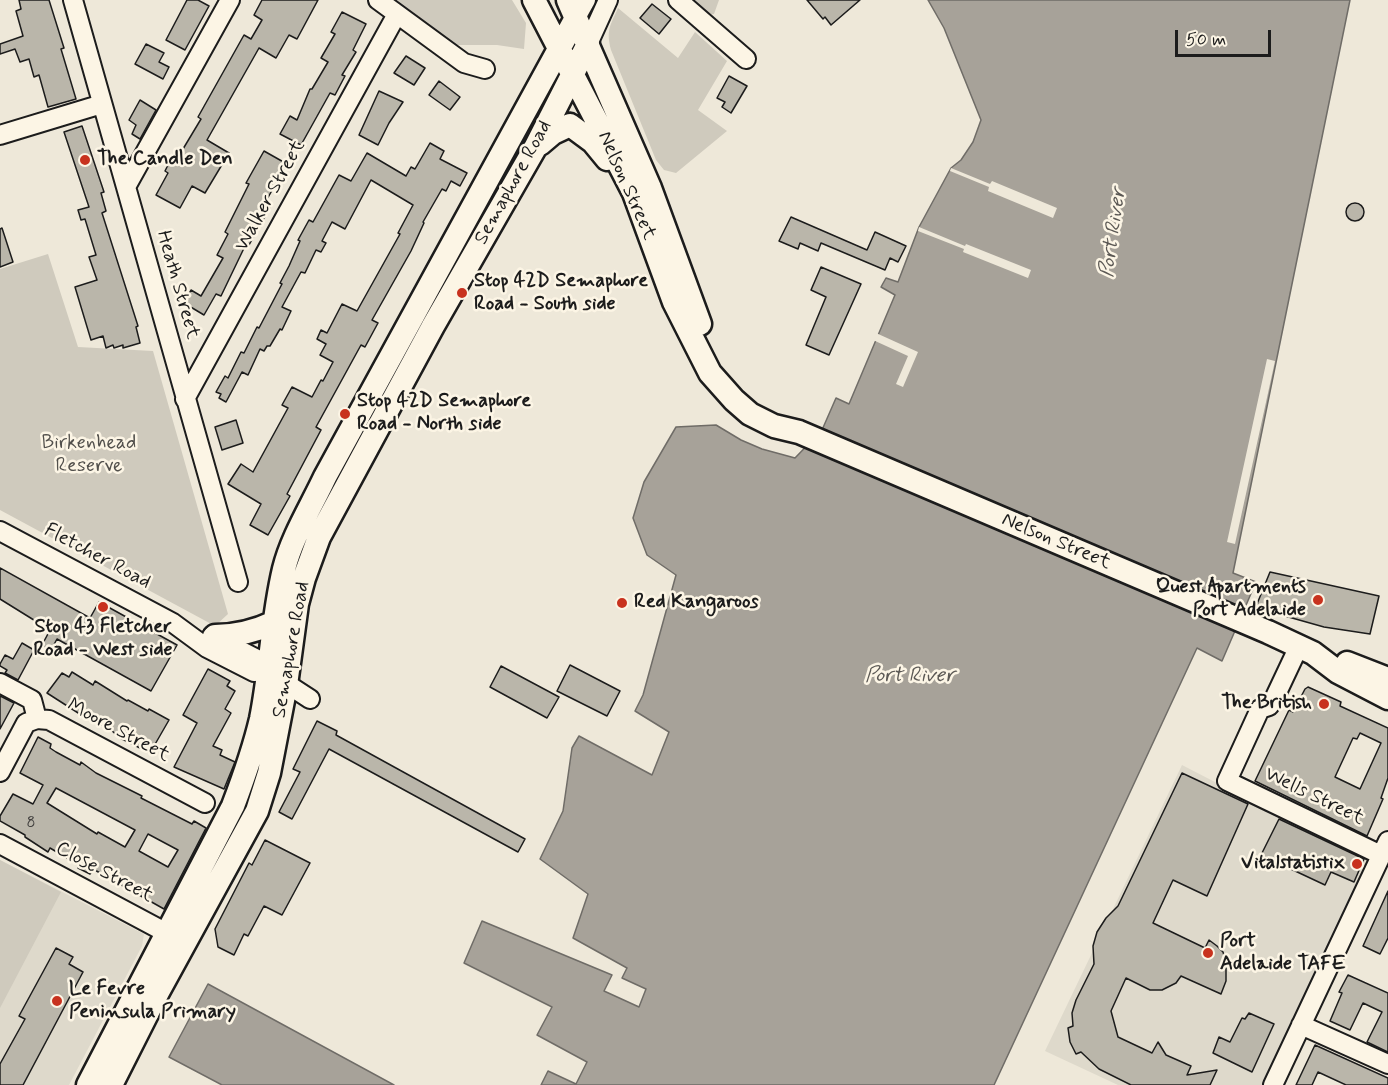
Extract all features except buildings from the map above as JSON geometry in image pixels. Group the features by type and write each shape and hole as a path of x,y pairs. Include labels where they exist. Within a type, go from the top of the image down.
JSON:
{"main road":[{"name":"Nelson Street","path":"534,0 634,193 674,302 710,373 750,414 774,426 799,432 1306,650 1343,661 1388,679"},
{"name":"Nelson Street","path":"577,6 588,44 650,188 704,334 732,379 746,393 799,432"},
{"name":"Semaphore Road","path":"111,1085 158,992 176,938 247,770 261,718 285,567 296,538 320,488 559,49 577,6"},
{"name":"Semaphore Road","path":"88,1085 176,938 257,811 269,773 286,685 297,604 319,537 535,148 588,44"},
{"path":"535,148 552,133 570,125 593,142 634,193"},
{"path":"215,636 229,636 260,629 275,622"},
{"name":"Nelson Street","path":"1306,650 1338,672 1388,698"}],"street":[{"name":"Heath Street","path":"73,0 238,582"},
{"path":"126,187 230,0"},
{"path":"378,0 464,63 485,69"},
{"name":"Semaphore Road","path":"588,44 608,0"},
{"path":"678,0 746,59"},
{"name":"Walker Street","path":"185,399 397,14"},
{"path":"0,135 102,104"},
{"name":"Fletcher Road","path":"0,531 173,623 216,653 254,672 267,671"},
{"name":"Fletcher Road","path":"173,623 215,636 261,661 267,671 310,699"},
{"name":"Wells Street","path":"1306,650 1269,706 1260,709 1227,781 1385,848"},
{"path":"0,683 32,700 38,719"},
{"name":"Moore Street","path":"0,772 26,723 38,719 49,720 205,803"},
{"name":"Close Street","path":"0,844 176,938"},
{"path":"1273,1085 1385,848"},
{"path":"1301,1025 1388,1064"}],"shaded area":[{"name":"Port Adelaide TAFE","path":"1182,765 1370,856 1263,1085 1118,1085 1045,1051"},
{"name":"Le Fevre Peninsula Primary","path":"0,860 144,934 142,946 69,1085 0,1085"}],"green space":[{"path":"397,0 512,0 526,23 524,49 497,45 456,45"},
{"path":"691,0 719,0 714,14 709,15"},
{"path":"618,8 678,58 695,32 727,61 698,110 727,131 676,173 664,170 656,160 611,50 610,28"},
{"name":"Birkenhead Reserve","path":"48,254 78,347 153,351 228,614 215,626 0,510 0,269"},
{"path":"0,860 61,892 0,1008"}],"water":[{"name":"Port River","path":"928,0 1350,0 1233,573 1256,582 1222,661 1197,648 994,1085 541,1085 548,1071 576,1084 587,1062 537,1035 552,1007 464,963 482,921 612,975 604,991 639,1007 646,989 622,978 627,968 573,938 588,894 540,859 563,811 572,748 579,736 652,775 669,732 635,711 643,695 676,575 647,555 633,518 644,482 676,427 716,425 762,449 795,458 822,430 836,398 849,404 895,295 881,287 886,278 898,282 919,227 951,168 961,160 973,142 981,120 944,28"},
{"path":"208,984 394,1085 222,1085 169,1057"}],"pier":[{"path":"951,168 990,184 992,181 1057,208 1053,218 988,191 989,187 950,171"},
{"path":"919,227 1031,270 1028,278 918,231"},
{"path":"876,333 918,352 903,387 896,384 908,356 873,340"},
{"path":"1267,359 1275,361 1235,544 1227,542"}],"place":[{"name":"The Candle Den","path":"85,160"},
{"name":"Stop 42D Semaphore Road - South side","path":"462,293"},
{"name":"Stop 42D Semaphore Road - North side","path":"345,414"},
{"name":"Quest Apartments Port Adelaide","path":"1318,600"},
{"name":"Red Kangaroos","path":"622,603"},
{"name":"Stop 43 Fletcher Road - West side","path":"103,607"},
{"name":"The British","path":"1324,704"},
{"name":"Vitalstatistix","path":"1357,864"},
{"name":"Port Adelaide TAFE","path":"1208,953"},
{"name":"Le Fevre Peninsula Primary","path":"57,1001"}]}
